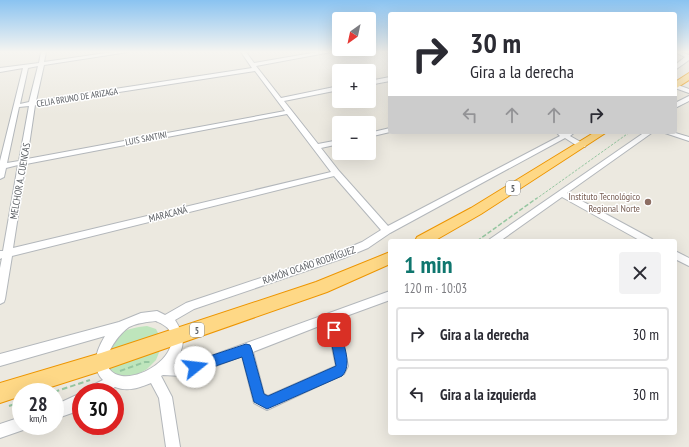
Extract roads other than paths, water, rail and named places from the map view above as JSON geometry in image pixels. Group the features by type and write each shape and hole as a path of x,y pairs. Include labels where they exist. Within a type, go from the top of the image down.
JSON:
{"highway":[{"path":"677,85 689,76"},
{"name":"5","path":"426,239 476,211 599,134"},
{"name":"5","path":"4,400 106,373 178,336 321,287 388,259"}],"street":[{"name":"MELCHOR A. CUENCAS","path":"0,177 3,166 4,148 17,106 24,73"},
{"name":"MELCHOR A. CUENCAS","path":"0,299 4,254 39,73"},
{"name":"CELIA BRUNO DE ARIZAGA","path":"17,106 219,73"},
{"path":"259,73 336,174 387,231"},
{"path":"376,82 388,79"},
{"path":"677,87 689,91"},
{"path":"280,100 332,89"},
{"path":"677,105 689,98"},
{"name":"LUIS SANTINI","path":"3,166 289,112"},
{"path":"376,133 388,130"},
{"name":"RAMÓN OCAÑO RODRÍGUEZ","path":"168,319 190,306 341,255 365,245 387,231 563,134"},
{"path":"566,134 582,145"},
{"path":"496,239 647,134"},
{"path":"672,134 689,139"},
{"path":"316,147 332,144"},
{"name":"MARACANÁ","path":"4,254 336,174"},
{"path":"562,194 645,239"},
{"path":"677,256 689,262"},
{"path":"161,368 182,370 208,363 332,318 388,296"},
{"path":"0,360 124,325 141,317 157,316 168,319 176,327 178,336 177,346 173,356 161,368 143,380 124,384 106,373"},
{"path":"246,350 259,398 267,402 340,370 342,366 332,318"},
{"path":"100,383 106,373 104,348 110,338 124,325"},
{"path":"161,368 164,397 173,447"},
{"path":"0,431 12,427"}],"place":[{"name":"Instituto Tecnológico Regional Norte","path":"648,202"}]}
